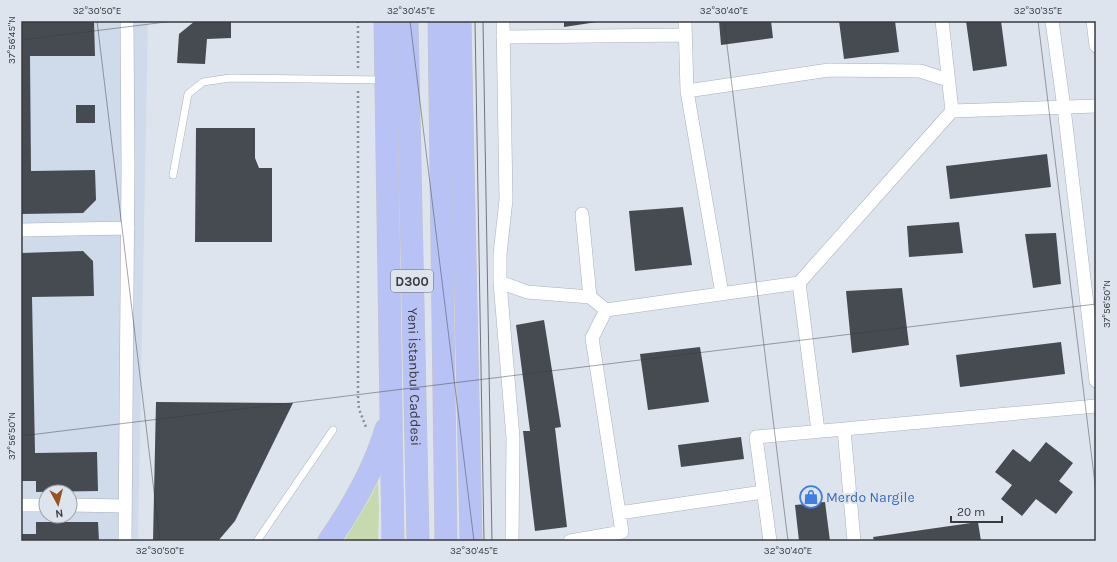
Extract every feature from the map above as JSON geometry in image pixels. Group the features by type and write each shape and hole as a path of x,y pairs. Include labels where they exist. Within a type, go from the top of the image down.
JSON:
{"highway":[{"path":"385,21 393,541"},
{"name":"Yeni İstanbul Caddesi","path":"407,21 418,541"},
{"path":"439,21 446,541"},
{"path":"460,21 471,541"},
{"path":"329,541 364,484 378,453 387,427 391,407"}],"street":[{"path":"125,541 128,228 127,21"},
{"path":"503,21 506,200 500,254 500,282 513,438 512,541"},
{"path":"684,21 687,91 722,294"},
{"path":"942,21 952,111"},
{"path":"1052,21 1064,108 1096,381"},
{"path":"1093,21 1096,46"},
{"path":"503,37 685,35"},
{"path":"687,91 829,70 920,71 948,80"},
{"path":"500,282 527,292 590,297 606,310 799,283 952,111 1096,106"},
{"path":"582,214 590,297"},
{"path":"21,230 128,228"},
{"path":"799,283 818,431"},
{"path":"570,541 622,532 592,338 606,310"},
{"path":"770,541 756,437 1096,406"},
{"path":"844,429 854,541"},
{"path":"619,513 764,492"},
{"path":"21,505 38,505"},
{"path":"78,506 125,506"}],"lane":[{"path":"173,175 188,94 203,82 230,78 386,80"},
{"path":"257,541 333,430"}],"path":[{"path":"358,21 358,396 359,409 362,419 378,453"}],"shaded area":[{"path":"21,21 148,21 138,541 21,541"}],"green space":[{"path":"378,482 378,541 344,541 369,500"}],"building":[{"path":"94,21 95,56 30,56 31,171 95,170 96,200 83,213 21,214 21,22"},
{"path":"195,21 231,21 231,38 207,39 205,64 177,63 179,34"},
{"path":"564,21 597,21 597,22 564,27"},
{"path":"719,21 771,21 773,38 721,45"},
{"path":"839,21 895,21 899,52 844,59"},
{"path":"966,21 1001,21 1007,66 973,71"},
{"path":"76,105 95,105 95,123 76,123"},
{"path":"196,128 255,128 255,158 259,168 272,168 272,242 195,242"},
{"path":"1047,154 1051,187 950,199 946,166"},
{"path":"683,207 692,265 635,271 629,211"},
{"path":"959,222 963,253 909,257 907,226"},
{"path":"1056,233 1061,284 1033,288 1025,234"},
{"path":"83,251 93,261 94,296 32,297 35,453 97,452 98,491 78,491 78,484 38,484 38,492 36,492 36,481 21,481 21,253"},
{"path":"902,288 909,345 852,353 846,291"},
{"path":"544,320 561,427 555,428 567,527 535,531 523,431 530,431 516,325"},
{"path":"1061,342 1065,374 960,387 956,355"},
{"path":"700,347 709,402 648,410 640,354"},
{"path":"156,402 293,403 235,521 218,541 153,541"},
{"path":"741,437 744,459 681,467 678,445"},
{"path":"1046,442 1073,463 1059,481 1073,492 1056,514 1036,499 1022,516 1001,499 1012,485 995,472 1013,449 1030,462"},
{"path":"825,502 830,541 799,541 795,505"},
{"path":"36,522 38,522 38,524 78,524 78,522 98,522 99,541 21,541 21,534 36,534"},
{"path":"978,522 981,541 874,541 873,537"}],"tram line":[{"path":"475,21 484,541"},
{"path":"483,21 492,541"}],"place":[{"name":"Merdo Nargile","path":"811,497"}]}
